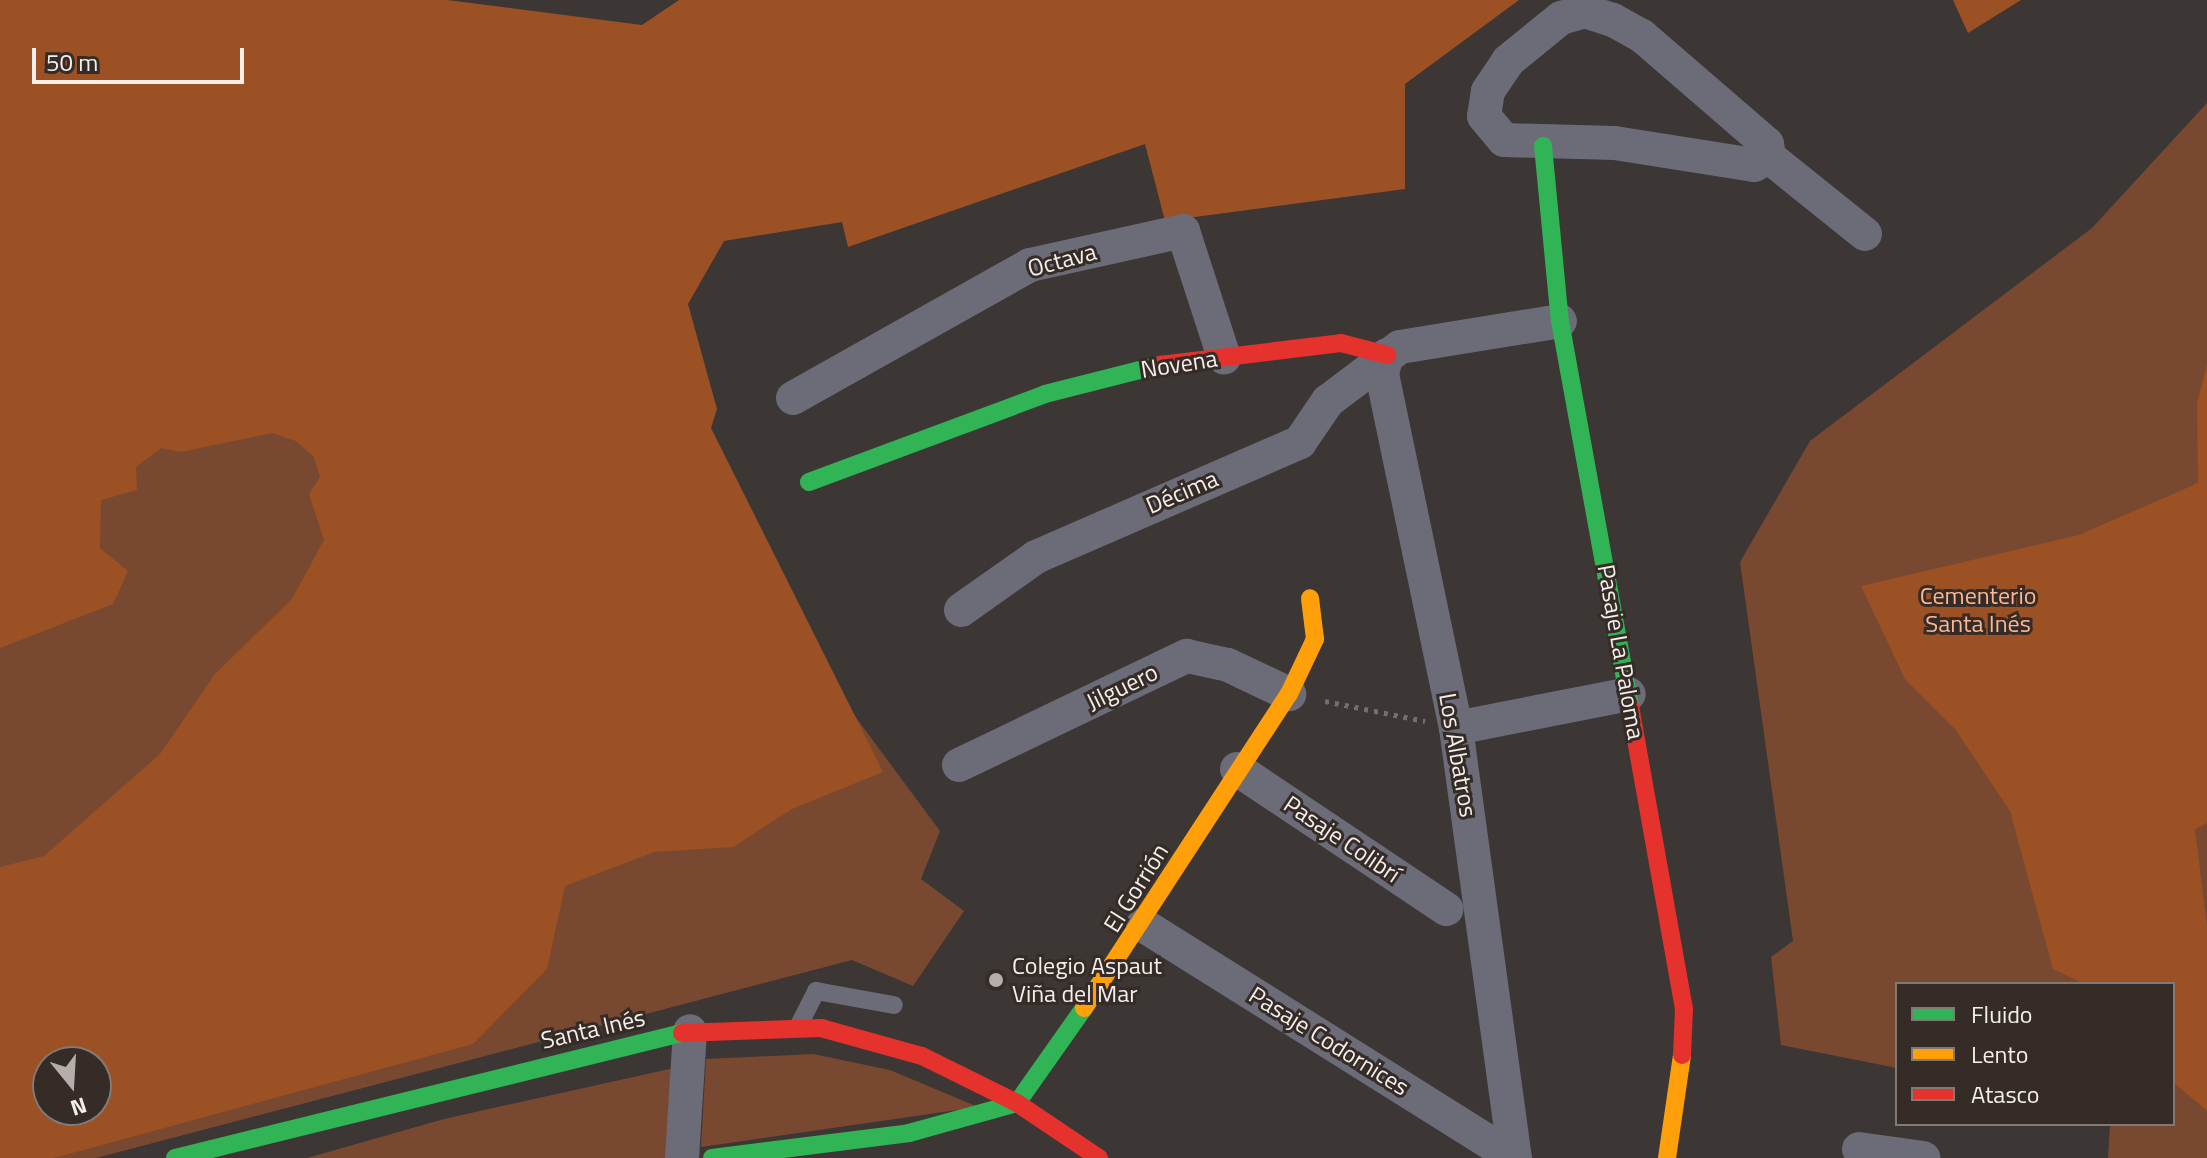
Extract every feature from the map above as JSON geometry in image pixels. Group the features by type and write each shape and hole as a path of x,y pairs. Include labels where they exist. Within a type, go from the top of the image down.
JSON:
{"street":[{"path":"1769,157 1754,165 1615,143 1543,146 1490,130 1488,91 1508,61 1541,32 1585,11 1642,36 1767,144 1769,157 1865,234"},
{"name":"Pasaje La Paloma","path":"1543,146 1560,321 1684,1008 1681,1085 1667,1158"},
{"name":"Octava","path":"793,398 1030,265 1183,231 1224,357"},
{"path":"1387,355 1400,347 1560,321"},
{"name":"Novena","path":"809,482 1045,394 1162,364 1341,343 1387,355"},
{"name":"Décima","path":"961,610 1036,557 1300,442 1328,401 1387,355"},
{"name":"Los Albatros","path":"1387,355 1382,374 1456,728 1515,1158"},
{"name":"El Gorrión","path":"1017,1103 1143,925 1237,769 1289,694 1315,639 1310,598"},
{"name":"Jilguero","path":"959,765 1187,656 1228,665 1289,694"},
{"path":"1456,728 1629,694"},
{"name":"Pasaje Colibrí","path":"1237,769 1446,909"},
{"name":"Pasaje Codornices","path":"1143,925 1515,1158"},
{"name":"Santa Inés","path":"175,1158 690,1031 798,1026 922,1056 1017,1103 1099,1158"},
{"path":"682,1158 690,1031"},
{"path":"712,1158 909,1133 1017,1103"},
{"path":"1859,1149 1923,1158"}],"lane":[{"path":"798,1026 816,991 894,1005"}],"path":[{"path":"1289,694 1456,728"}],"green space":[{"path":"0,0 826,677 940,831 921,879 964,911 913,986 852,960 96,1158 0,1158"},
{"path":"0,0 447,0 642,25 679,0 1519,0 1405,84 1405,189 1165,221 1145,144 848,247 842,222 724,241 688,304 717,409 711,428 883,772 792,809 733,847 654,852 565,886 547,969 473,1044 54,1158 0,1158 0,867 44,856 160,754 215,674 292,599 324,540 309,494 320,477 314,457 296,441 272,433 181,452 161,448 136,467 137,490 101,500 100,548 128,571 113,604 0,648"},
{"path":"1953,0 2021,0 1968,33"},
{"name":"Cementerio Santa Inés","path":"2207,103 2207,1158 2108,1158 2110,1126 2175,1126 2175,982 1895,982 1895,1068 1781,1045 1771,957 1793,941 1740,562 1810,441 2092,228"},
{"path":"2207,365 2207,823 2195,829 2207,927 2207,1111 2175,1084 2175,982 2080,982 2053,969 2010,811 1955,729 1905,679 1861,586 2079,535 2198,483 2197,403"},
{"path":"813,1054 890,1070 978,1107 701,1147 706,1059"},
{"path":"674,1068 667,1158 307,1158 444,1119"}],"traffic: fast":[{"path":"1543,146 1560,321 1630,706"},
{"path":"809,482 1045,394 1160,365"},
{"path":"712,1158 909,1133 1017,1103 1084,1008"},
{"path":"175,1158 682,1033"}],"traffic: slow":[{"path":"1084,1008 1289,694 1315,639 1310,598"},
{"path":"1667,1158 1682,1055"}],"traffic: jam":[{"path":"1160,365 1341,343 1387,355"},
{"path":"1630,706 1684,1008 1682,1055"},
{"path":"682,1033 821,1028 922,1056 1017,1103 1099,1158"}],"place":[{"name":"Colegio Aspaut Viña del Mar","path":"996,980"}]}
